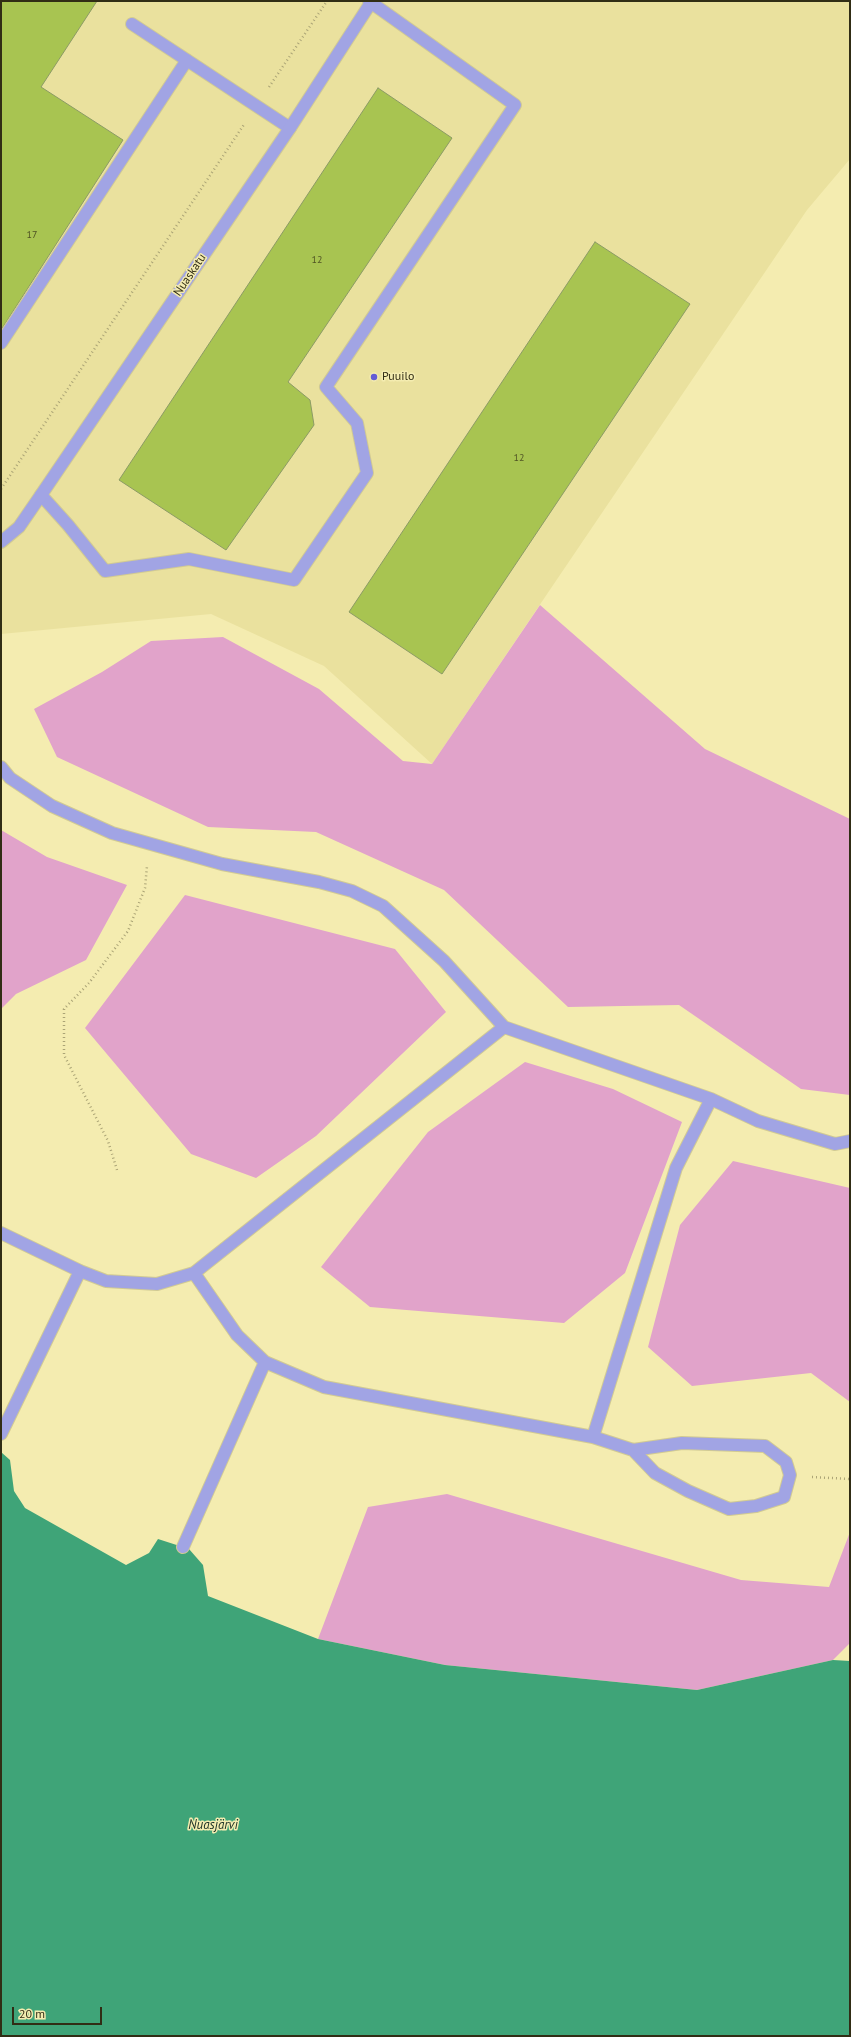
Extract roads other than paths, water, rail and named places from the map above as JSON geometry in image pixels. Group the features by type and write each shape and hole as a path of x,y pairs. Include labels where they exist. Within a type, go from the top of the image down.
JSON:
{"street":[{"name":"Nuaskatu","path":"1,542 19,526 41,495 290,128 371,1"},
{"path":"41,495 68,525 105,571 189,559 294,580 367,473 357,423 326,387 515,105 371,1"},
{"path":"132,24 290,128"},
{"path":"1,343 187,60"},
{"path":"1,767 10,778 52,806 112,833 222,864 319,882 352,891 383,906 444,961 504,1027 711,1099 758,1121 835,1144 850,1141"},
{"path":"1,1233 80,1271 106,1281 157,1284 194,1273 504,1027"},
{"path":"593,1437 676,1168 711,1099"},
{"path":"1,1434 80,1271"},
{"path":"194,1273 238,1336 265,1362 324,1387 593,1437 633,1450 682,1443 765,1446 786,1462 790,1475 784,1497 756,1506 729,1508 688,1491 655,1473 633,1450"},
{"path":"183,1547 265,1362"}],"water":[{"name":"Nuasjärvi","path":"1,1452 10,1460 14,1491 25,1508 126,1565 149,1553 158,1539 189,1549 203,1565 208,1596 318,1639 445,1665 697,1690 833,1660 850,1661 850,2036 1,2036"}],"place":[{"name":"Puuilo","path":"374,377"}]}
